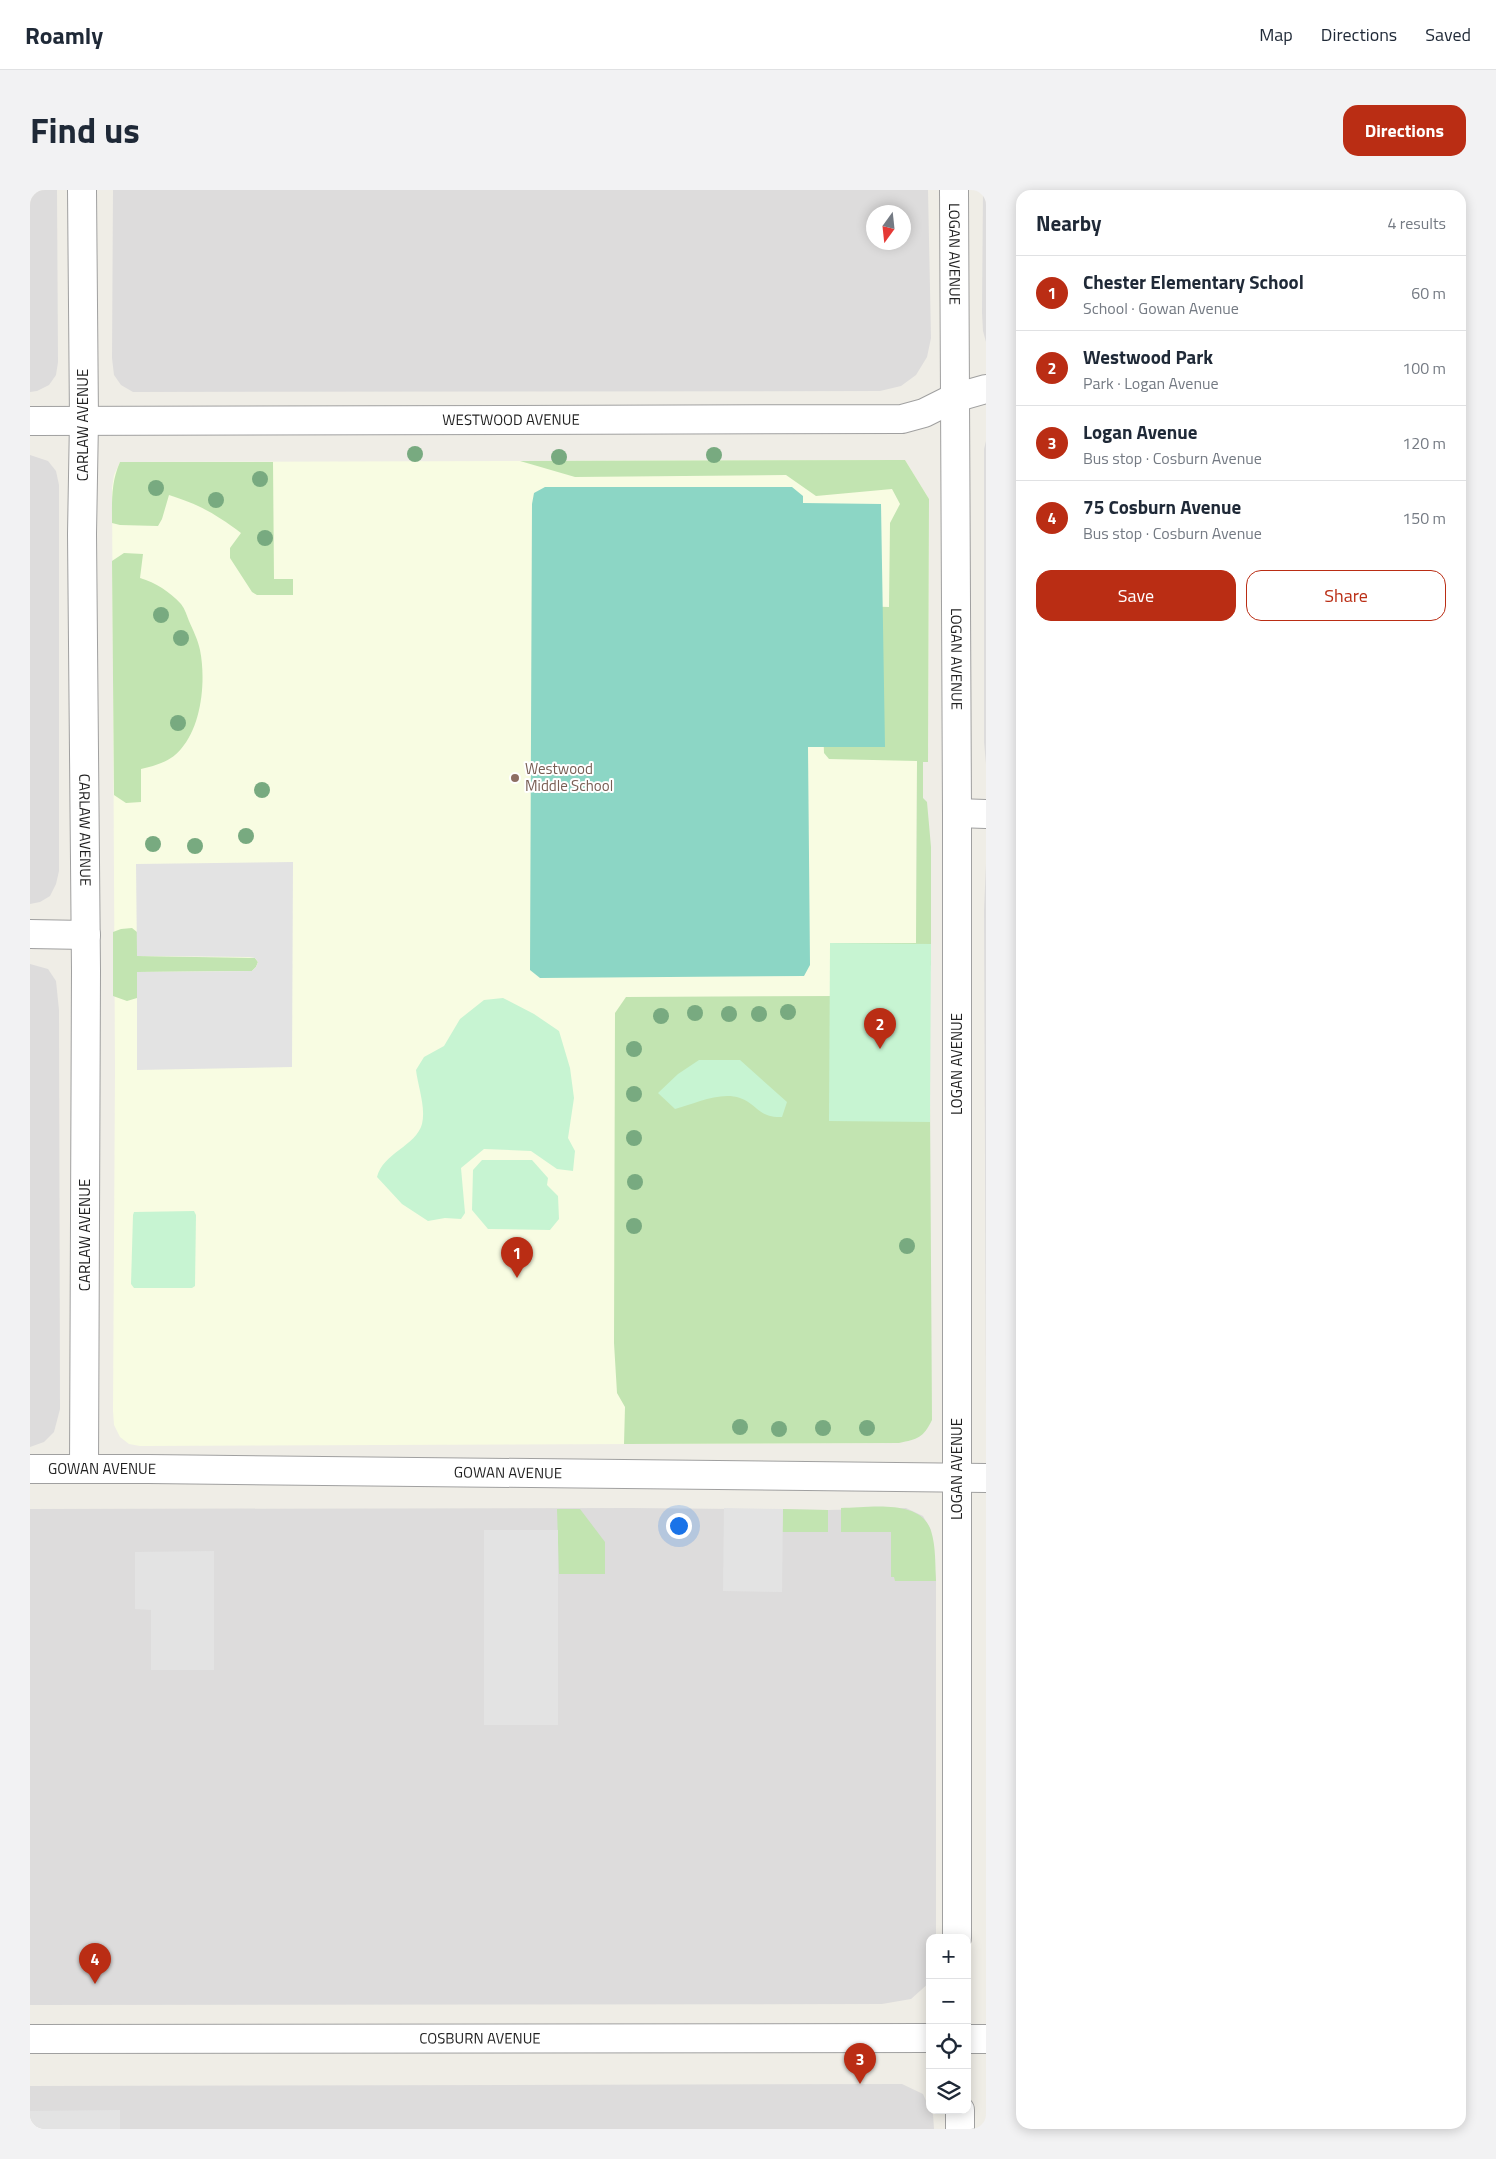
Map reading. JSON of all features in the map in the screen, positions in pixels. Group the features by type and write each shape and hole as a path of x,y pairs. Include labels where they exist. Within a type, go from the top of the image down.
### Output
{"street":[{"name":"CARLAW AVENUE","path":"82,190 84,420 82,534 86,935 86,1441 84,1469"},
{"name":"LOGAN AVENUE","path":"954,190 957,813 957,1934"},
{"name":"WESTWOOD AVENUE","path":"30,421 902,419 924,412 954,398 986,389"},
{"path":"957,813 986,814"},
{"path":"30,934 86,935"},
{"name":"GOWAN AVENUE","path":"30,1469 986,1478"},
{"name":"COSBURN AVENUE","path":"30,2040 926,2038"},
{"path":"971,2039 986,2039"},
{"path":"960,2114 960,2129"}],"shaded area":[{"path":"30,190 57,190 58,362 56,375 49,385 30,392"},
{"path":"113,190 928,190 931,338 927,357 916,375 901,386 880,391 133,392 121,385 114,375 112,358"},
{"path":"983,190 986,190 986,342 982,313"},
{"path":"986,441 986,764 984,742 984,449"},
{"path":"30,455 48,461 56,471 59,485 59,871 56,884 50,896 40,902 30,904"},
{"path":"905,460 929,499 928,762 917,762 916,944 899,1443 140,1446 129,1444 120,1437 114,1425 113,1411 115,1070 112,488 114,475 120,462"},
{"path":"545,487 792,487 803,496 803,503 881,504 885,747 808,747 810,965 804,976 540,978 530,970 532,504 534,493"},
{"path":"293,862 292,1067 137,1070 137,972 252,971 258,962 255,958 249,957 137,956 136,864"},
{"path":"986,864 986,1410 984,910"},
{"path":"30,964 48,969 56,981 59,1010 60,1409 54,1432 44,1442 30,1447"},
{"path":"631,1508 828,1510 906,1508 923,1516 931,1530 936,1581 936,1934 926,1934 926,1986 911,1999 882,2004 30,2005 30,1509"},
{"path":"724,1508 783,1509 782,1592 723,1591"},
{"path":"484,1530 558,1530 558,1725 484,1725"},
{"path":"214,1551 214,1670 151,1670 151,1610 135,1609 135,1552"},
{"path":"902,2084 923,2094 926,2101 926,2114 933,2114 934,2129 30,2129 30,2086"},
{"path":"120,2110 120,2129 30,2129 30,2111"}],"green space":[{"path":"905,460 929,499 928,762 923,762 923,798 927,802 931,847 931,965 922,975 830,943 916,943 917,761 829,759 824,753 819,610 822,605 889,607 890,523 900,504 892,489 816,496 786,475 575,477 520,461"},
{"path":"120,462 273,462 274,579 293,579 293,595 257,595 252,592 230,558 230,548 241,533 215,515 189,502 169,495 158,526 112,523 112,499"},
{"path":"124,553 143,554 140,578 151,582 172,595 186,612 199,646 203,675 198,715 188,739 181,749 168,760 141,769 141,802 126,803 114,795 112,561"},
{"path":"132,928 137,932 137,956 255,958 258,962 252,971 137,972 137,998 127,1001 113,996 113,932"},
{"path":"830,943 931,944 930,1122 829,1121"},
{"path":"840,996 930,1103 932,1420 926,1431 919,1437 899,1443 624,1444 625,1407 617,1393 614,1343 615,1013 626,997"},
{"path":"503,998 534,1014 559,1031 570,1068 574,1098 568,1138 575,1151 573,1171 557,1169 531,1151 484,1149 461,1168 465,1213 461,1219 445,1218 428,1221 402,1204 377,1177 380,1169 392,1155 419,1132 423,1117 416,1070 424,1057 444,1046 460,1019 484,1000"},
{"path":"699,1060 740,1060 787,1102 782,1117 774,1117 763,1113 746,1101 732,1096 716,1097 675,1109 658,1093 678,1074"},
{"path":"482,1160 532,1160 548,1178 547,1185 558,1196 559,1219 550,1230 488,1229 472,1210 473,1170"},
{"path":"194,1211 196,1215 195,1286 192,1288 134,1288 131,1284 134,1212"},
{"path":"892,1507 917,1513 925,1521 933,1537 936,1581 895,1581 894,1577 891,1577 891,1532 841,1532 841,1508"},
{"path":"557,1509 580,1509 605,1542 605,1574 559,1574"},
{"path":"783,1509 828,1510 828,1532 782,1532"}],"place":[{"name":"Westwood Middle School","path":"515,778"},
{"name":"Westwood Park","path":"880,1049"},
{"name":"Chester Elementary School","path":"517,1278"},
{"name":"75 Cosburn Avenue","path":"95,1984"},
{"name":"Logan Avenue","path":"860,2084"}]}
